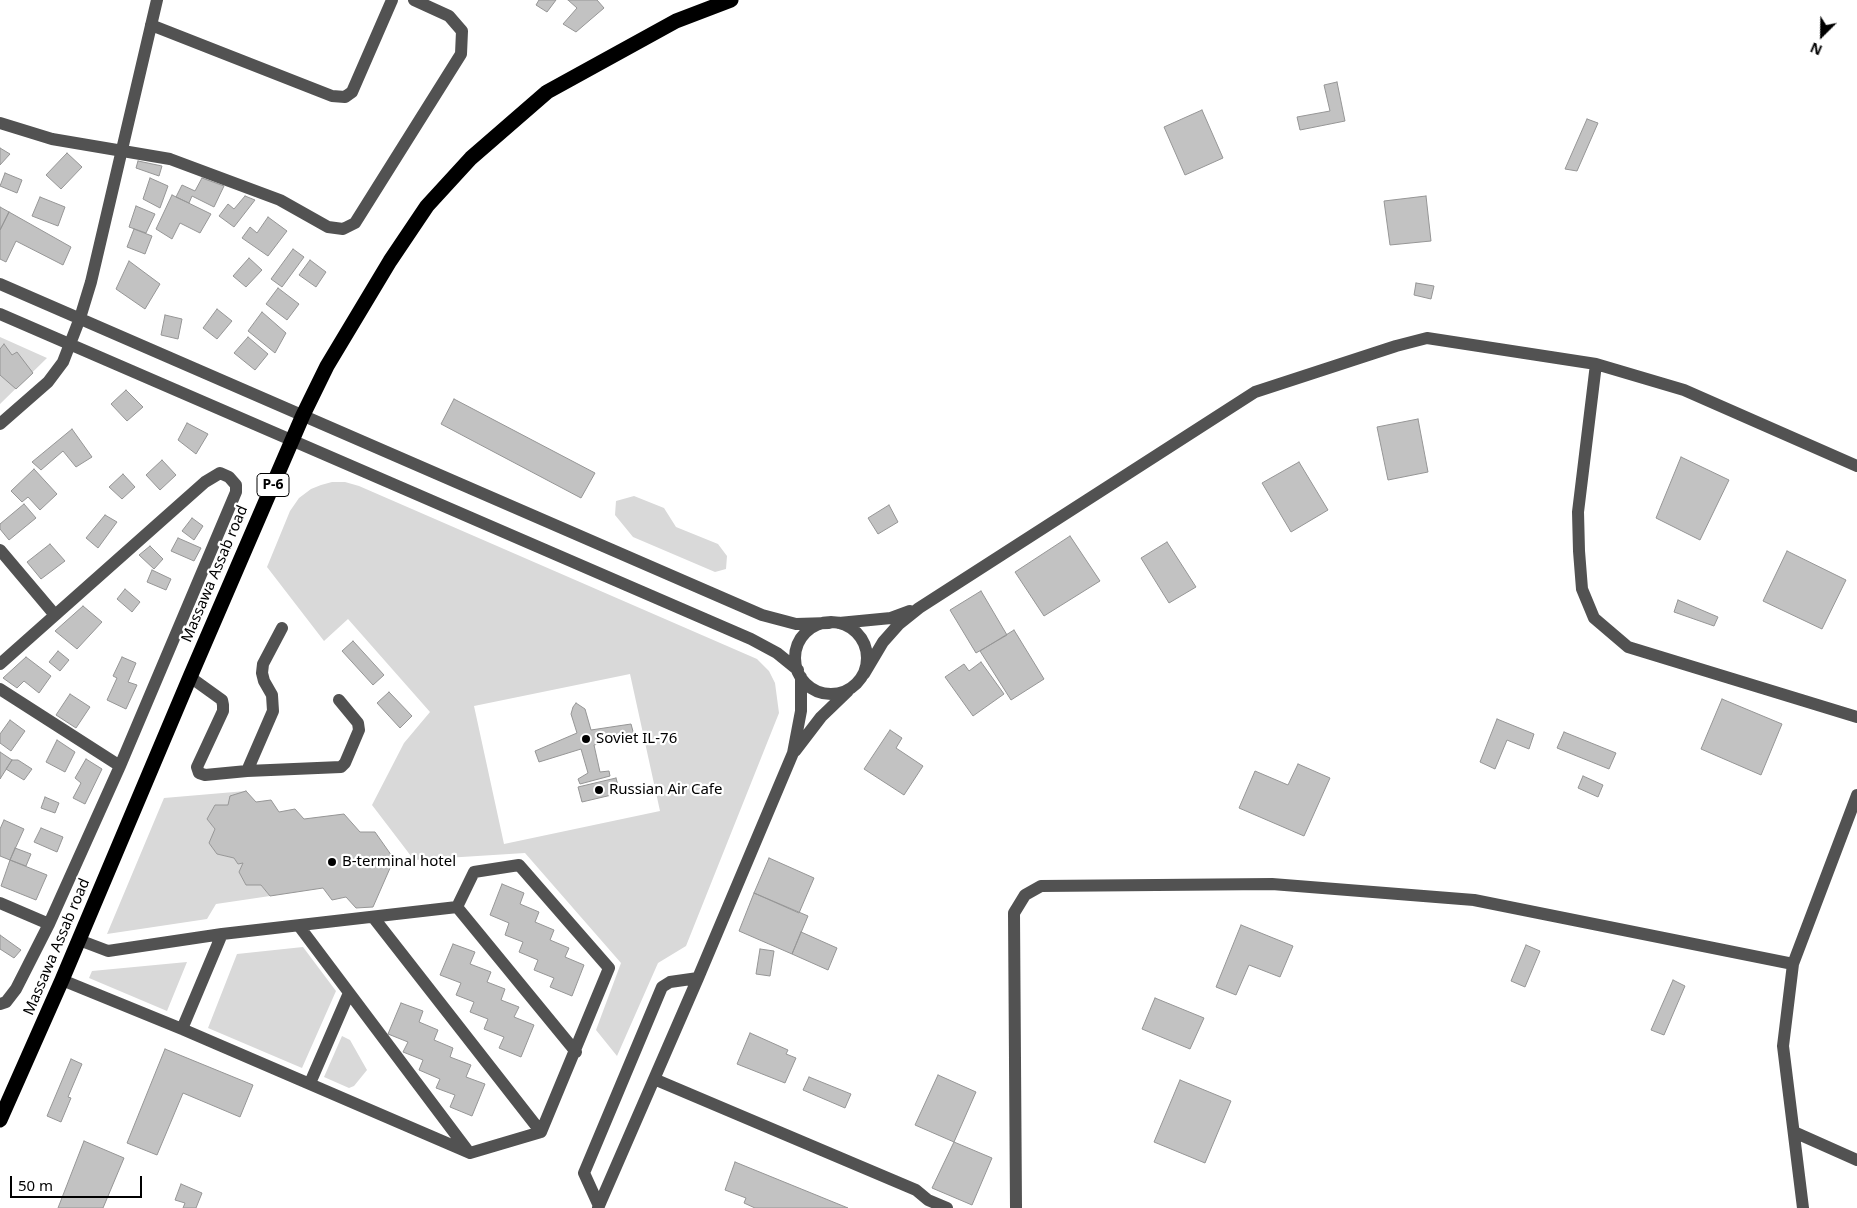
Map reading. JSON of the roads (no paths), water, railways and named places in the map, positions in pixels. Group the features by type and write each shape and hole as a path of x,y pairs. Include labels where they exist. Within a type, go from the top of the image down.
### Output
{"highway":[{"name":"Massawa Assab road","path":"0,1120 62,980 303,415 327,366 390,261 427,206 471,158 547,92 676,21 731,0"}],"street":[{"path":"0,424 48,382 63,362 80,318 91,282 157,0"},
{"path":"151,25 332,96 345,97 352,92 392,0"},
{"path":"0,123 52,139 170,158 280,200 328,226 343,229 355,223 461,54 462,31 449,16 414,0"},
{"path":"0,284 762,615 796,624 832,623 891,618 919,608"},
{"path":"0,314 751,638 777,653 812,688 826,694 841,693 855,685"},
{"path":"793,753 821,717 855,685 884,642 899,624 919,608 1255,392 1396,346 1427,338 1596,364 1684,390 1857,466"},
{"path":"1596,364 1578,512 1578,551 1582,589 1594,618 1628,647 1857,717"},
{"path":"0,664 204,482 220,473 229,477 236,485 236,492 120,766 49,924 16,989 6,1002 0,1004"},
{"path":"0,550 55,615"},
{"path":"598,1207 698,978 793,753 801,711 796,654 802,639 813,628 832,623 843,625 856,633 864,645 867,659 864,674"},
{"path":"247,771 273,711 272,695 262,673 263,664 282,628"},
{"path":"190,677 222,700 224,705 197,767 199,773 205,775 247,771 341,767 345,763 359,730 358,723 339,700"},
{"path":"0,689 120,766"},
{"path":"1803,1208 1783,1046 1793,964 1857,795"},
{"path":"457,907 474,872 519,865 608,968 576,1052 542,1132"},
{"path":"1016,1208 1014,913 1025,895 1041,886 1272,884 1474,900 1793,964"},
{"path":"0,903 49,924"},
{"path":"79,940 108,951 222,934 457,907"},
{"path":"457,907 576,1052"},
{"path":"373,917 542,1132"},
{"path":"299,926 470,1153"},
{"path":"182,1029 222,934"},
{"path":"598,1207 584,1173 662,987 670,982 698,978"},
{"path":"62,980 310,1083 470,1153 542,1132"},
{"path":"310,1083 349,993"},
{"path":"654,1079 916,1190 928,1200 948,1208"},
{"path":"1794,1132 1857,1160"}],"place":[{"name":"Soviet IL-76","path":"586,739"},
{"name":"Russian Air Cafe","path":"599,790"},
{"name":"B-terminal hotel","path":"332,862"}]}
